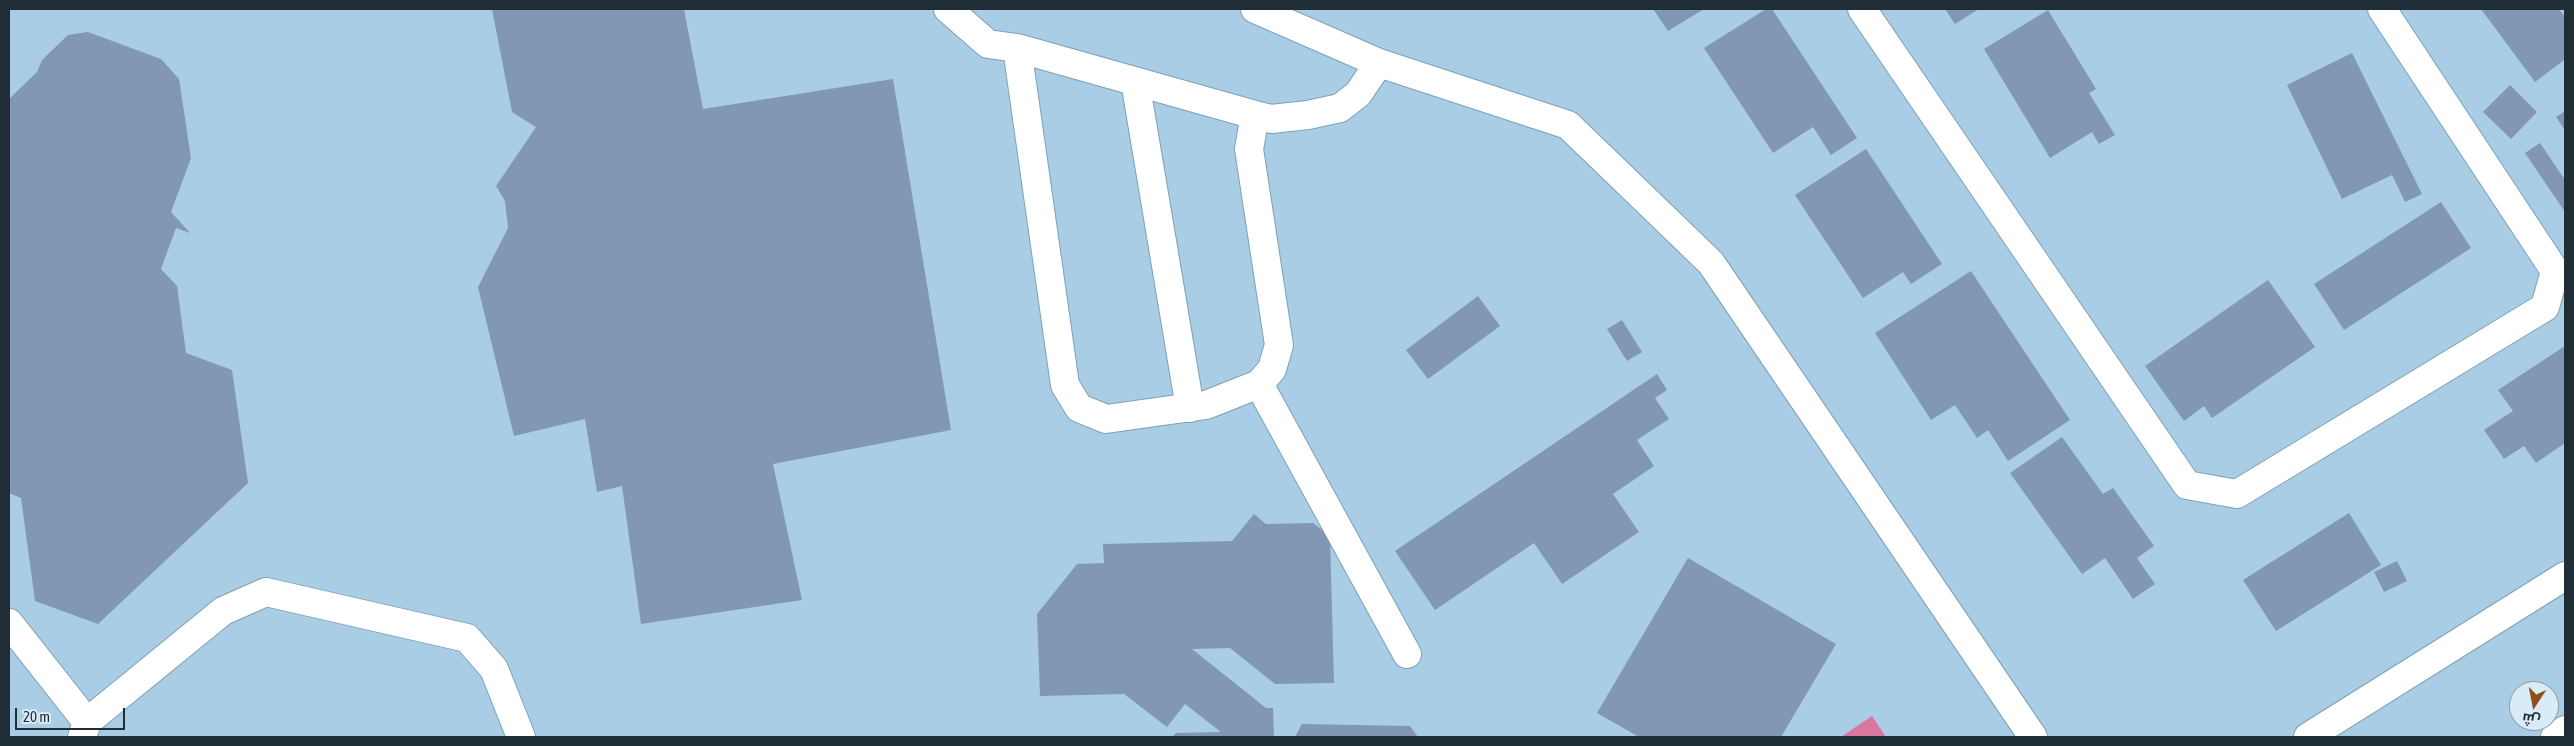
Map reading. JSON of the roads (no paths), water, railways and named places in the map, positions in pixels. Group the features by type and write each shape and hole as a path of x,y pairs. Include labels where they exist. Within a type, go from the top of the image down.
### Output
{"street":[{"path":"948,9 988,44 1016,48 1271,119 1308,115 1340,108 1358,94 1379,63"},
{"path":"1255,9 1379,63 1568,125 1712,263 2033,737"},
{"path":"1862,9 2187,485 2237,494 2546,307 2555,271 2382,9"},
{"path":"1016,48 1064,385 1079,408 1106,419 1206,405 1259,384 1272,369 1278,345 1249,149 1256,115"},
{"path":"1135,81 1190,408"},
{"path":"1259,384 1407,654"},
{"path":"2308,737 2565,576"},
{"path":"9,623 85,729 223,611 266,592 467,638 494,669 521,737"},
{"path":"2555,737 2565,730"}]}
